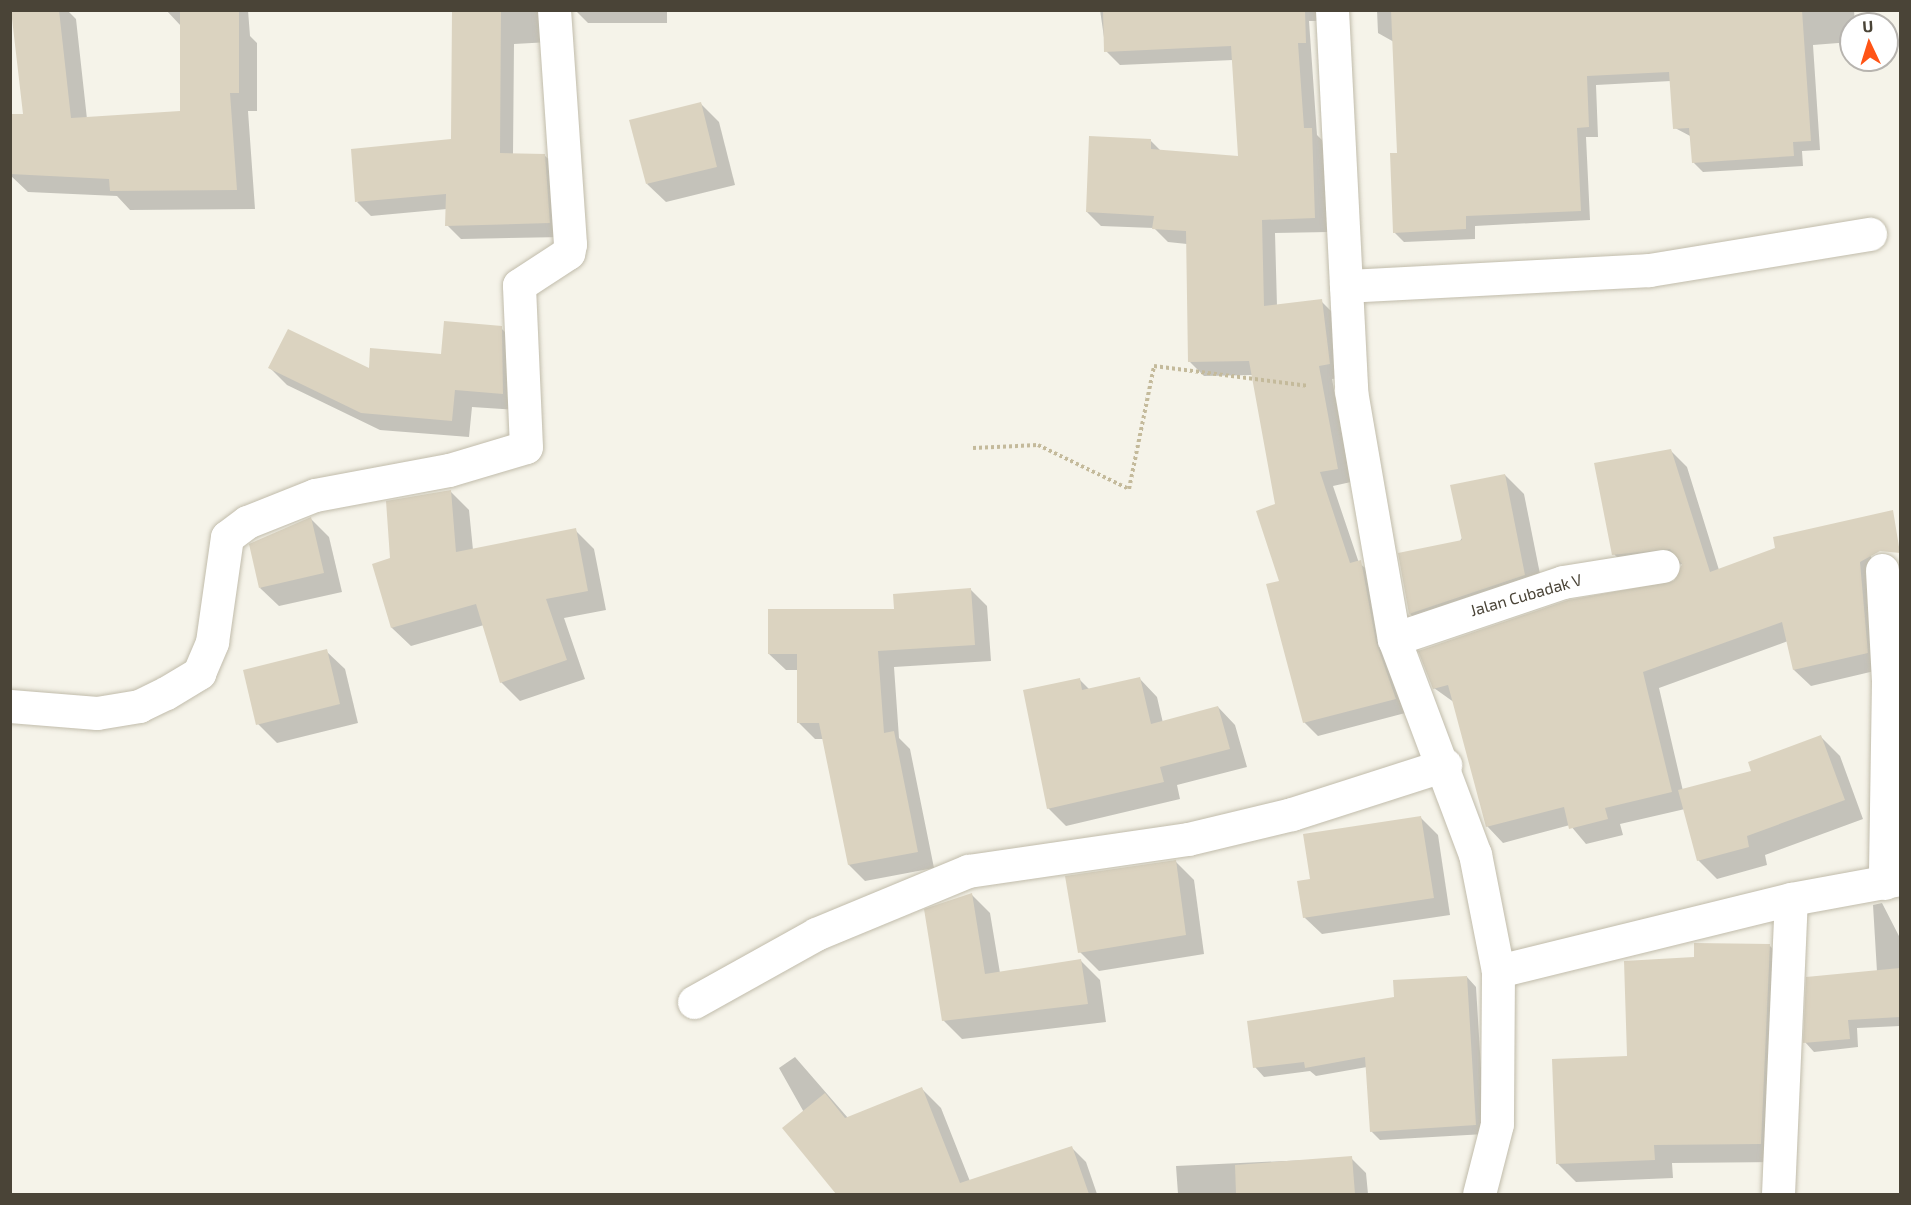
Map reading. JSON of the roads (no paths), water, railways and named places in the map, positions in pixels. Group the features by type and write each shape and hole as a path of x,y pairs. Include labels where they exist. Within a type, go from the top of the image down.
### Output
{"street":[{"path":"10,706 97,713 139,706 166,693 199,673 212,642 227,537 247,522 315,495 449,470 526,447 519,285 568,253 570,244 554,10"},
{"path":"1332,10 1351,391 1394,639 1445,765 1475,854 1498,970 1497,1124 1479,1194"},
{"path":"1346,286 1649,270 1870,234"},
{"name":"Jalan Cubadak V","path":"1394,639 1563,582 1662,566"},
{"path":"1498,970 1791,899 1893,881 1888,681 1882,570"},
{"path":"694,1002 816,934 968,871 1188,839 1292,814 1445,765"},
{"path":"1778,1194 1791,899"}]}
